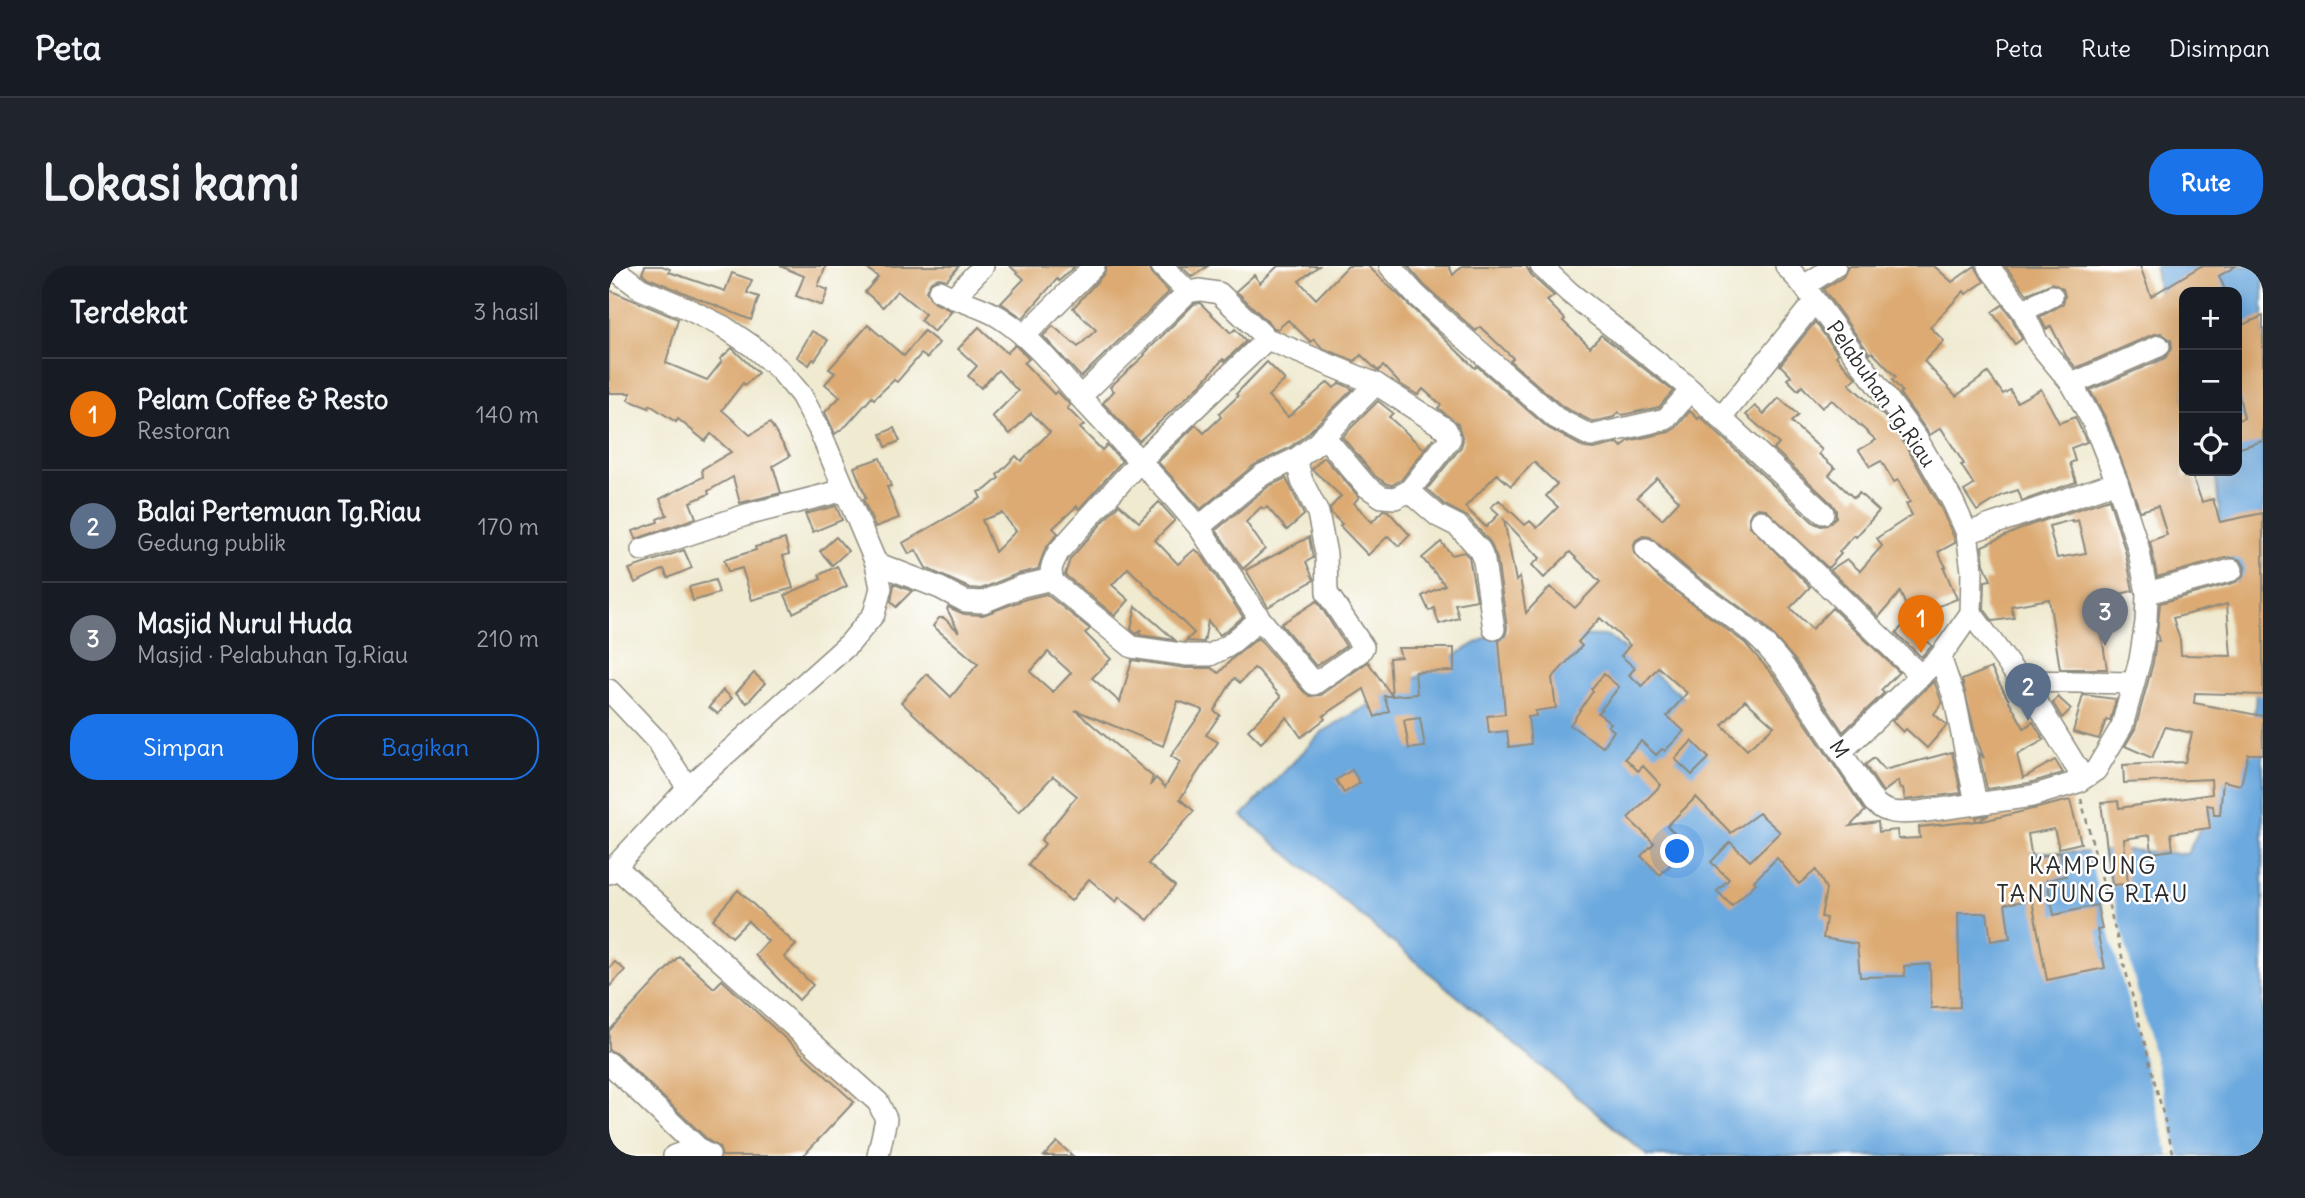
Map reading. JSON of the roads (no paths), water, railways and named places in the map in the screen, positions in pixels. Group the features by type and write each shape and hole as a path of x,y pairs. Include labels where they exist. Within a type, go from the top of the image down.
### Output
{"street":[{"path":"610,266 641,289 724,327 780,370 801,395 819,429 876,563 881,588 874,614 850,643 688,788 612,870 878,1102 886,1119 878,1156"},
{"path":"983,266 946,294 996,316 1024,336 1199,527 1260,619 1314,684 1363,649 1327,593 1326,554 1318,513 1302,481 1296,459"},
{"path":"1024,336 1094,266"},
{"path":"1162,266 1188,292"},
{"path":"1390,266 1440,317 1556,418 1591,436 1666,419 1691,390"},
{"path":"1541,266 1570,293 1691,390 1823,513"},
{"name":"Pelabuhan Tg.Riau","path":"1786,266 1810,294 1917,439 1954,502 1967,533 1972,570 1971,613"},
{"path":"1721,418 1810,294 1835,266"},
{"path":"1841,752 1940,657 1971,613 2022,681 2080,780 2097,770 2122,726 2147,622 2147,593 2138,547 2117,482 2094,424 2072,384 2038,343 2023,311 1988,266"},
{"path":"1080,397 1188,292 1200,290 1219,293 1267,339 1375,384 1449,432 1448,443 1409,491 1395,498 1375,494 1323,435"},
{"path":"2023,311 2052,296"},
{"path":"1260,619 1228,646 1210,655 1188,655 1132,647 1079,605 1052,579 1050,569 1059,551 1139,461 1267,339"},
{"path":"2072,384 2159,346"},
{"path":"1199,527 1262,475 1296,459 1375,384"},
{"path":"1967,533 2117,482"},
{"path":"642,550 746,515 845,490"},
{"path":"1409,491 1438,516 1458,526 1479,550 1484,561 1494,629"},
{"path":"1762,521 1921,676"},
{"name":"M","path":"1646,550 1662,567 1751,631 1773,653 1874,802 1887,811 1919,812 2032,796 2080,780"},
{"path":"876,563 940,588 965,601 983,602 1022,586 1052,579"},
{"path":"2147,593 2232,570"},
{"path":"1940,657 1955,700 1976,803"},
{"path":"2022,681 2133,683"},
{"path":"609,690 657,741 688,788"},
{"path":"609,1063 705,1153"},
{"path":"674,1156 684,1152 705,1153"}],"water":[{"path":"2155,266 2263,266 2263,1156 1648,1156 1242,816 1322,732 1492,634 1608,636 1674,689 1820,823 1921,852 2127,850 2187,854 2254,721 2257,673 2239,611 2234,566 2216,524 2220,518 2216,476 2242,476 2242,287 2179,287 2179,405 2171,407 2167,379 2159,356 2173,337 2160,304"}],"place":[{"name":"Masjid Nurul Huda","path":"2105,646"},
{"name":"Pelam Coffee & Resto","path":"1921,653"},
{"name":"Balai Pertemuan Tg.Riau","path":"2028,721"}],"district":[{"name":"KAMPUNG TANJUNG RIAU","path":"2093,880"}]}
